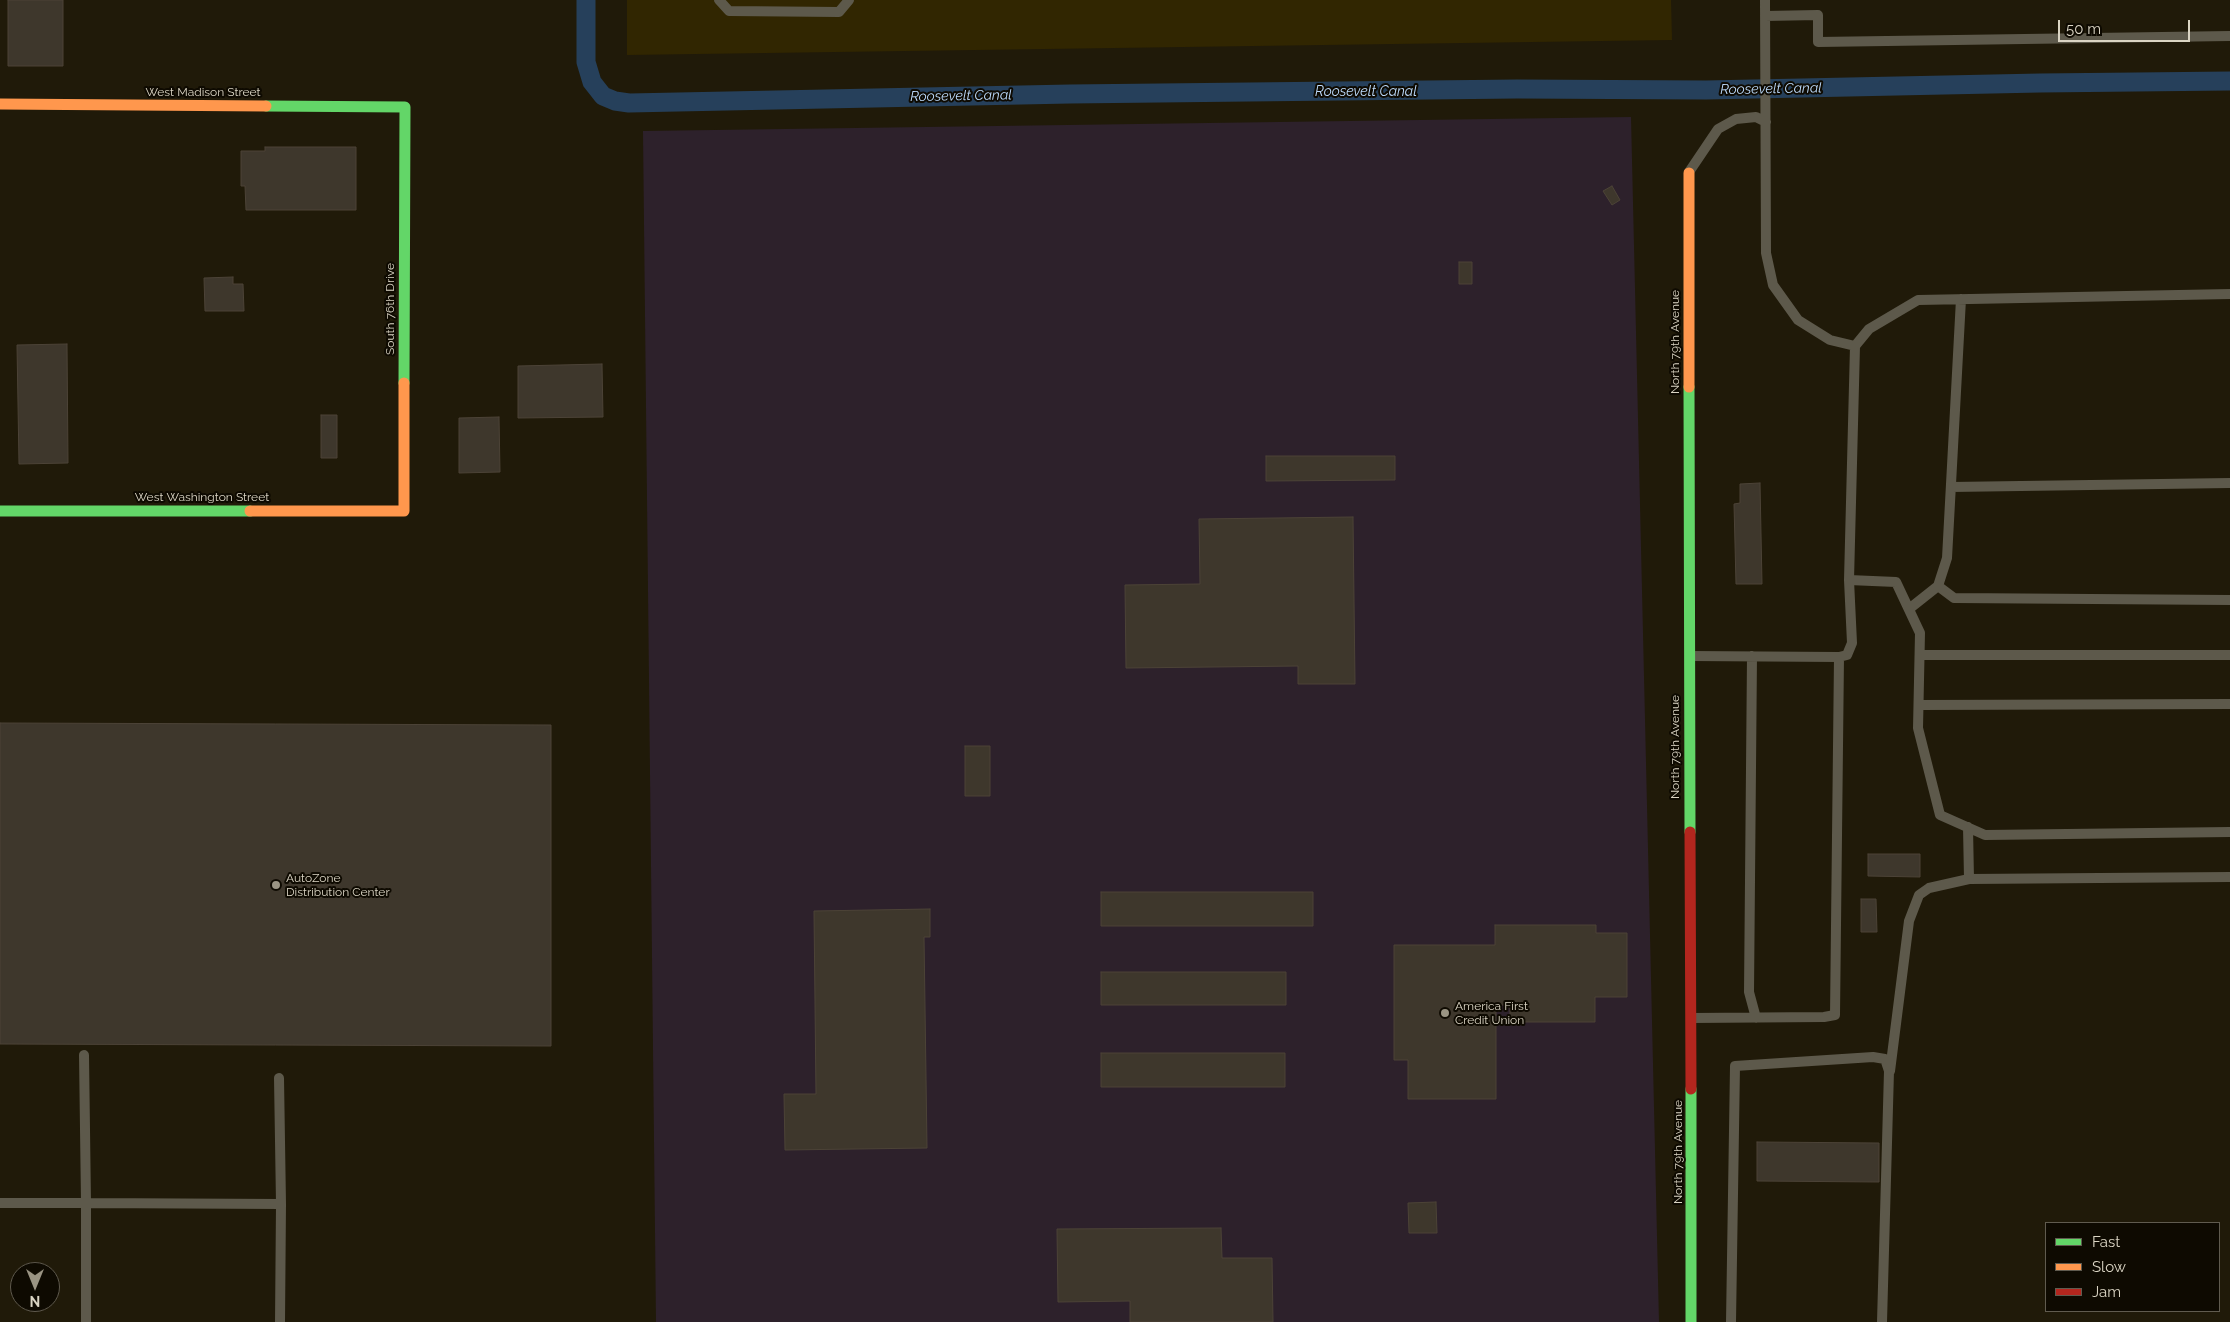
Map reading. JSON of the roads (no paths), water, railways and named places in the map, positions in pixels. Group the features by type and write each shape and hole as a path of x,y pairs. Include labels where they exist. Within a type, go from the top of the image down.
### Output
{"street":[{"name":"West Madison Street","path":"0,104 405,107"},
{"name":"South 76th Drive","path":"404,511 405,107"},
{"name":"North 79th Avenue","path":"1689,173 1691,1322"},
{"name":"West Washington Street","path":"0,511 404,511"}],"lane":[{"path":"719,0 729,11 838,12 849,0"},
{"path":"1765,0 1766,253 1773,285 1798,320 1830,340 1855,346"},
{"path":"1765,16 1818,15 1818,42 2230,36"},
{"path":"1689,173 1718,130 1736,119 1756,117 1766,122"},
{"path":"1689,656 1839,657 1847,655 1852,643 1849,580 1855,346 1869,329 1918,300 2230,294"},
{"path":"1909,609 1938,586 1947,558 1961,299"},
{"path":"1951,487 2230,483"},
{"path":"1849,580 1896,582 1920,633 1918,728 1940,815 1985,835 2230,832"},
{"path":"1938,586 1954,598 2230,600"},
{"path":"1920,655 2230,655"},
{"path":"1752,656 1749,992 1756,1018"},
{"path":"1691,1018 1824,1017 1835,1015 1839,657"},
{"path":"1919,705 2230,704"},
{"path":"1968,828 1969,878"},
{"path":"1882,1322 1890,1071 1909,921 1918,895 1929,888 1969,878 2230,877"},
{"path":"84,1056 86,1322"},
{"path":"1731,1322 1734,1066 1873,1057 1885,1059 1890,1071"},
{"path":"279,1078 280,1322"},
{"path":"0,1203 281,1204"}],"waterway":[{"name":"Roosevelt Canal","path":"586,0 586,62 592,82 603,96 615,101 629,103 1070,94 1517,89 1706,90 2230,81"}],"place":[{"name":"AutoZone Distribution Center","path":"276,885"},
{"name":"America First Credit Union","path":"1445,1013"}]}
